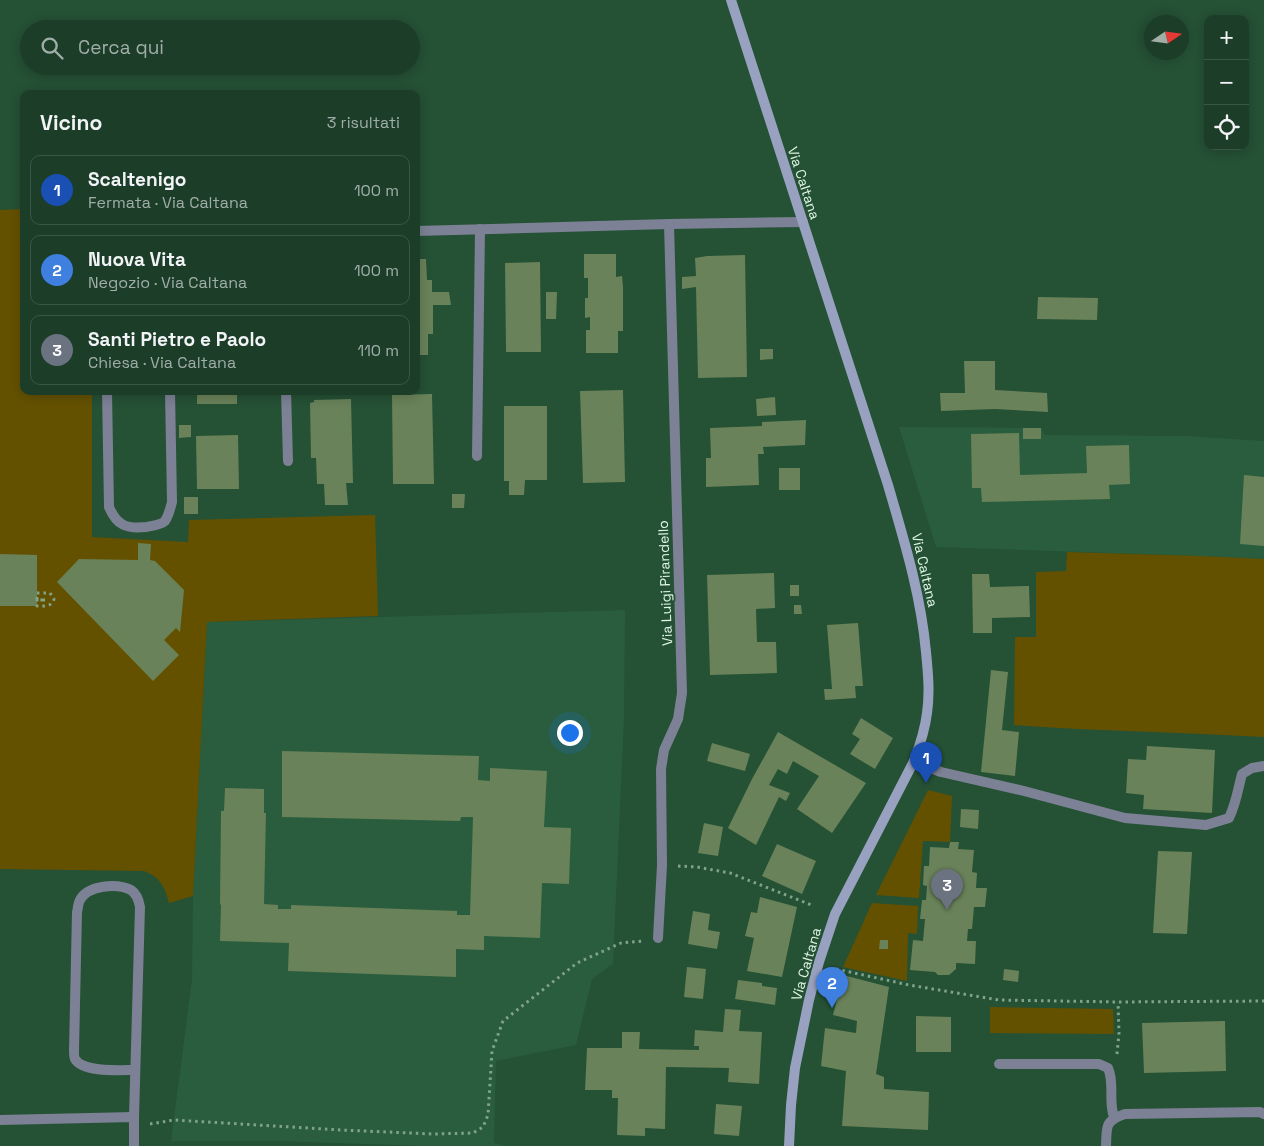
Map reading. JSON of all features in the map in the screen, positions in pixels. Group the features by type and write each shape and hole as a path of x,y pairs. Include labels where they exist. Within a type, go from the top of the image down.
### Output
{"main road":[{"name":"Via Caltana","path":"731,0 908,552 924,630 929,675 928,712 923,736 914,761 835,914 818,962 795,1068 789,1146"}],"street":[{"path":"420,231 802,222"},
{"name":"Via Luigi Pirandello","path":"658,938 662,865 661,769 664,750 678,719 682,693 669,224"},
{"path":"477,456 480,229"},
{"path":"107,395 108,507 118,522 128,528 152,526 164,522 169,514 172,502 170,395"},
{"path":"286,395 288,461"},
{"path":"914,761 941,772 1024,791 1125,818 1206,824 1229,818 1234,807 1242,774 1252,768 1264,766"},
{"path":"134,1146 140,907 138,898 132,891 121,887 98,887 87,892 79,901 74,1059 79,1064 94,1069 113,1071 135,1070"},
{"path":"999,1064 1098,1064 1108,1068 1112,1076 1112,1110 1114,1117"},
{"path":"1106,1146 1109,1122 1114,1117 1124,1114 1260,1112 1264,1114"},
{"path":"0,1120 134,1122"}],"path":[{"path":"37,593 37,600 46,600 37,600 37,606 48,606 53,602 54,599 50,593 37,593"},
{"path":"662,865 698,867 730,873 814,906"},
{"path":"134,1122 174,1120 341,1130 433,1134 473,1133 482,1127 488,1115 492,1051 503,1021 577,963 621,943 658,938"},
{"path":"836,969 909,986 999,1000 1118,1002 1264,1001"},
{"path":"1118,1002 1118,1033"}],"shaded area":[{"path":"20,209 20,395 92,395 92,537 188,542 189,520 375,515 378,616 207,622 193,896 169,903 161,883 150,873 144,871 0,869 0,210"},
{"path":"899,427 1041,428 1045,435 1186,436 1264,441 1264,559 936,547"},
{"path":"1067,552 1264,559 1264,737 1014,725 1015,637 1036,637 1036,572 1066,571"},
{"path":"625,610 624,719 613,964 592,979 576,1045 496,1061 494,1143 507,1146 426,1146 278,1141 171,1141 192,979 193,896 207,622"},
{"path":"928,790 952,796 950,842 923,841 919,898 876,895"},
{"path":"872,903 918,906 917,934 908,933 907,981 843,967"},
{"path":"990,1007 1113,1009 1114,1034 990,1033"}],"building":[{"path":"584,254 616,254 616,277 622,276 623,287 623,331 618,331 618,353 586,353 586,330 590,330 590,317 585,318 588,278 584,278"},
{"path":"745,255 747,377 698,378 696,287 682,289 682,277 696,276 695,258"},
{"path":"420,259 426,259 427,280 432,280 432,292 449,292 451,305 433,305 433,334 428,334 428,355 420,355"},
{"path":"540,262 541,352 506,352 505,263"},
{"path":"546,292 557,292 556,319 546,319"},
{"path":"1038,297 1098,298 1097,320 1037,319"},
{"path":"760,349 773,349 773,359 760,360"},
{"path":"964,361 995,361 995,390 1047,393 1048,412 995,409 941,411 940,393 965,393"},
{"path":"623,390 625,482 583,483 580,391"},
{"path":"432,394 434,484 393,484 392,395"},
{"path":"197,395 237,395 237,404 197,404"},
{"path":"775,397 776,415 757,416 756,399"},
{"path":"351,399 353,483 346,483 348,505 325,505 324,484 317,484 316,458 311,458 310,403 314,402 314,400"},
{"path":"504,406 547,406 547,480 525,480 524,495 509,495 509,481 504,481"},
{"path":"806,420 805,445 763,447 764,454 758,454 759,485 706,487 706,458 711,458 710,428 762,426 762,422"},
{"path":"179,425 191,425 191,437 179,438"},
{"path":"1023,428 1041,428 1041,439 1023,439"},
{"path":"1019,433 1020,475 1087,473 1086,446 1129,445 1130,484 1109,485 1110,499 982,502 981,488 972,488 971,434"},
{"path":"238,435 239,489 197,489 196,436"},
{"path":"779,468 800,468 800,490 779,490"},
{"path":"1244,475 1264,477 1264,546 1240,544"},
{"path":"452,494 465,494 464,508 452,508"},
{"path":"184,497 198,497 198,514 184,514"},
{"path":"138,543 151,544 150,560 155,561 184,590 180,632 176,628 164,640 179,655 153,681 57,582 79,559 138,560"},
{"path":"0,554 37,555 37,606 0,606"},
{"path":"774,573 775,608 756,609 757,642 776,642 777,673 710,675 707,575"},
{"path":"972,574 989,574 990,587 1029,586 1030,617 992,618 992,633 973,633"},
{"path":"790,585 799,585 799,596 790,596"},
{"path":"794,605 801,605 802,614 794,614"},
{"path":"858,623 863,686 855,686 856,698 825,700 824,689 832,689 827,625"},
{"path":"991,670 1008,672 1002,730 1019,732 1015,776 981,772"},
{"path":"861,718 893,738 875,769 850,754 860,739 852,734"},
{"path":"778,732 866,783 832,833 797,809 819,776 793,761 787,774 778,769 769,785 790,793 786,801 779,797 756,845 728,828"},
{"path":"712,743 750,754 745,771 707,761"},
{"path":"1147,746 1215,750 1212,813 1143,809 1144,795 1126,793 1128,759 1146,760"},
{"path":"282,751 479,756 478,780 490,781 490,768 547,771 544,827 571,828 569,884 542,883 540,938 484,936 484,950 456,949 456,977 288,971 289,943 220,941 221,811 224,811 225,788 264,789 264,813 266,813 264,904 278,905 278,909 291,909 291,905 457,911 457,915 470,915 473,817 461,817 460,821 282,817"},
{"path":"961,809 979,810 978,829 960,827"},
{"path":"704,823 723,827 718,856 698,853"},
{"path":"950,842 959,842 958,849 974,850 972,872 977,873 976,888 987,888 985,907 974,907 972,929 968,929 967,941 976,941 975,964 956,963 956,969 949,975 910,970 913,940 923,941 925,919 920,919 922,900 926,900 927,886 923,885 924,866 929,866 930,847 949,848"},
{"path":"777,844 816,861 802,894 762,876"},
{"path":"1158,851 1192,852 1187,934 1153,933"},
{"path":"760,897 797,907 782,977 747,971 754,938 745,936 751,912 757,913"},
{"path":"693,911 710,914 708,930 720,932 717,949 688,944"},
{"path":"880,940 888,940 888,949 879,949"},
{"path":"687,967 706,969 703,999 684,997"},
{"path":"1004,969 1019,971 1018,982 1003,980"},
{"path":"843,975 889,987 876,1074 884,1077 884,1089 929,1092 928,1130 842,1126 846,1071 821,1066 825,1028 856,1033 857,1021 833,1015"},
{"path":"738,980 762,983 762,986 777,988 775,1005 735,999"},
{"path":"725,1009 741,1010 739,1031 762,1032 759,1084 728,1082 729,1068 666,1067 665,1129 645,1128 645,1136 617,1135 618,1098 612,1098 612,1090 585,1090 587,1048 622,1048 622,1032 640,1032 639,1049 699,1050 699,1046 694,1046 695,1030 723,1032"},
{"path":"916,1016 951,1017 951,1052 916,1052"},
{"path":"1225,1021 1226,1071 1144,1073 1142,1023"},
{"path":"716,1104 742,1106 739,1136 714,1134"}],"place":[{"name":"Scaltenigo","path":"926,783"},
{"name":"Santi Pietro e Paolo","path":"947,910"},
{"name":"Nuova Vita","path":"832,1008"}]}
